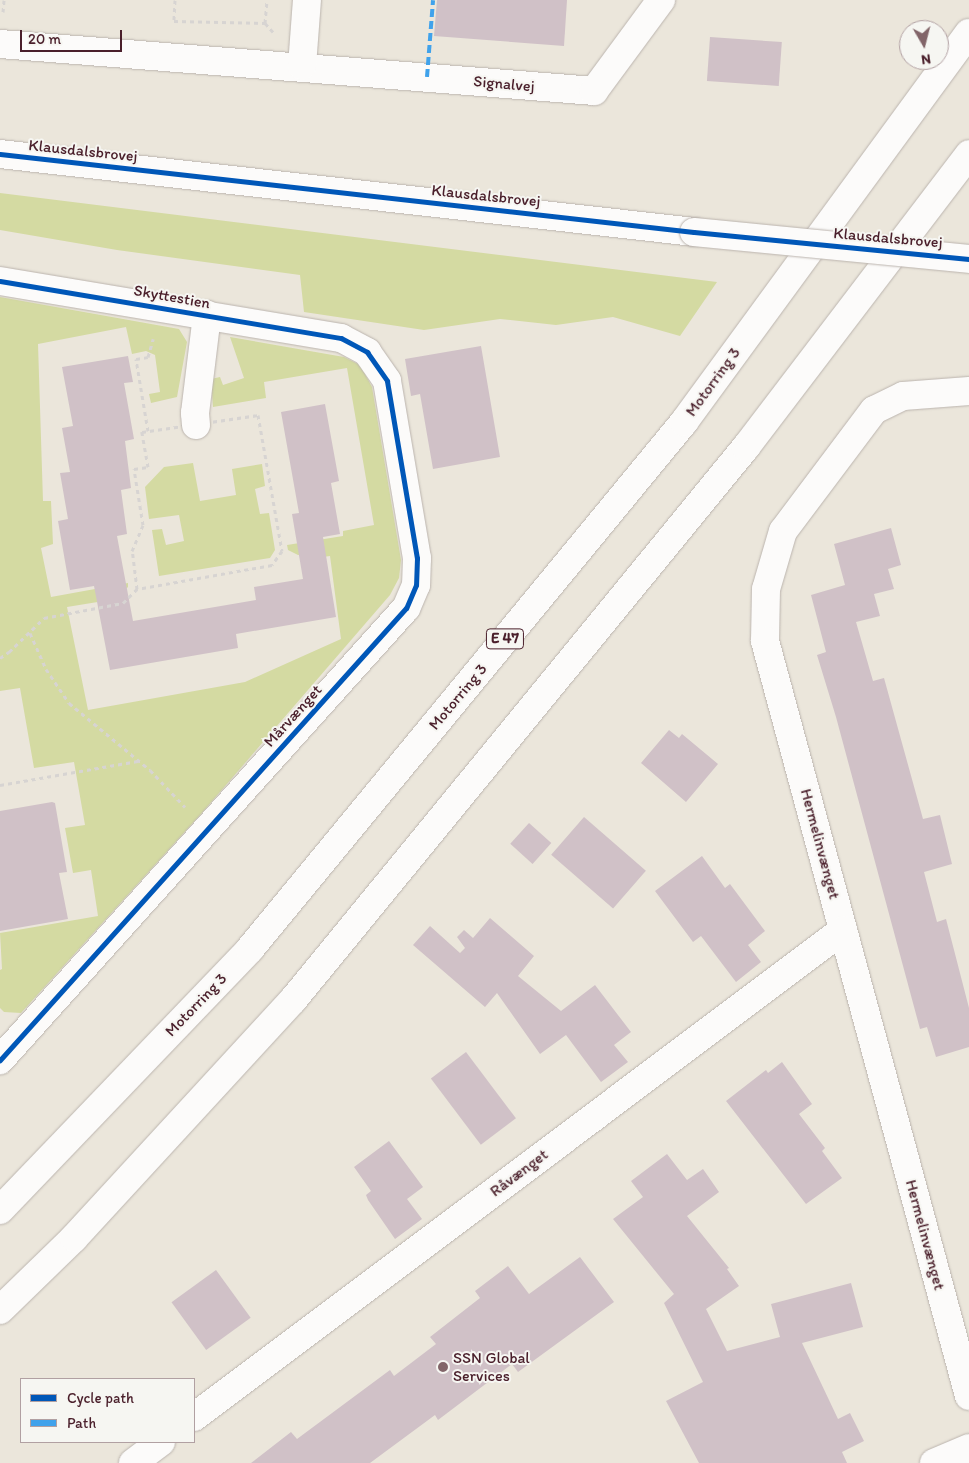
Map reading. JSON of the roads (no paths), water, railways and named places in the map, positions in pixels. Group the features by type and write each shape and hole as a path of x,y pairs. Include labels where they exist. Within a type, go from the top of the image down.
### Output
{"main road":[{"path":"302,66 307,0"},
{"name":"Signalvej","path":"0,44 302,66 594,91 661,0"},
{"name":"Motorring 3","path":"0,1210 250,949 678,430 969,33"},
{"name":"Klausdalsbrovej","path":"0,154 694,232 969,259"},
{"path":"0,1310 74,1238 293,1000 746,448 969,154"},
{"name":"Skyttestien","path":"0,281 341,338"},
{"name":"Skyttestien","path":"196,426 207,315"},
{"name":"Mårvænget","path":"4,1046 208,831 406,608 416,585 417,558 387,381 367,352 341,338"},
{"name":"Hermelinvænget","path":"969,392 902,396 874,410 782,532 766,589 765,641 969,1396"},
{"name":"Råvænget","path":"195,1416 843,930"},
{"path":"133,1463 160,1443"},
{"path":"934,1463 969,1448"}],"place":[{"name":"SSN Global Services","path":"443,1367"}]}
